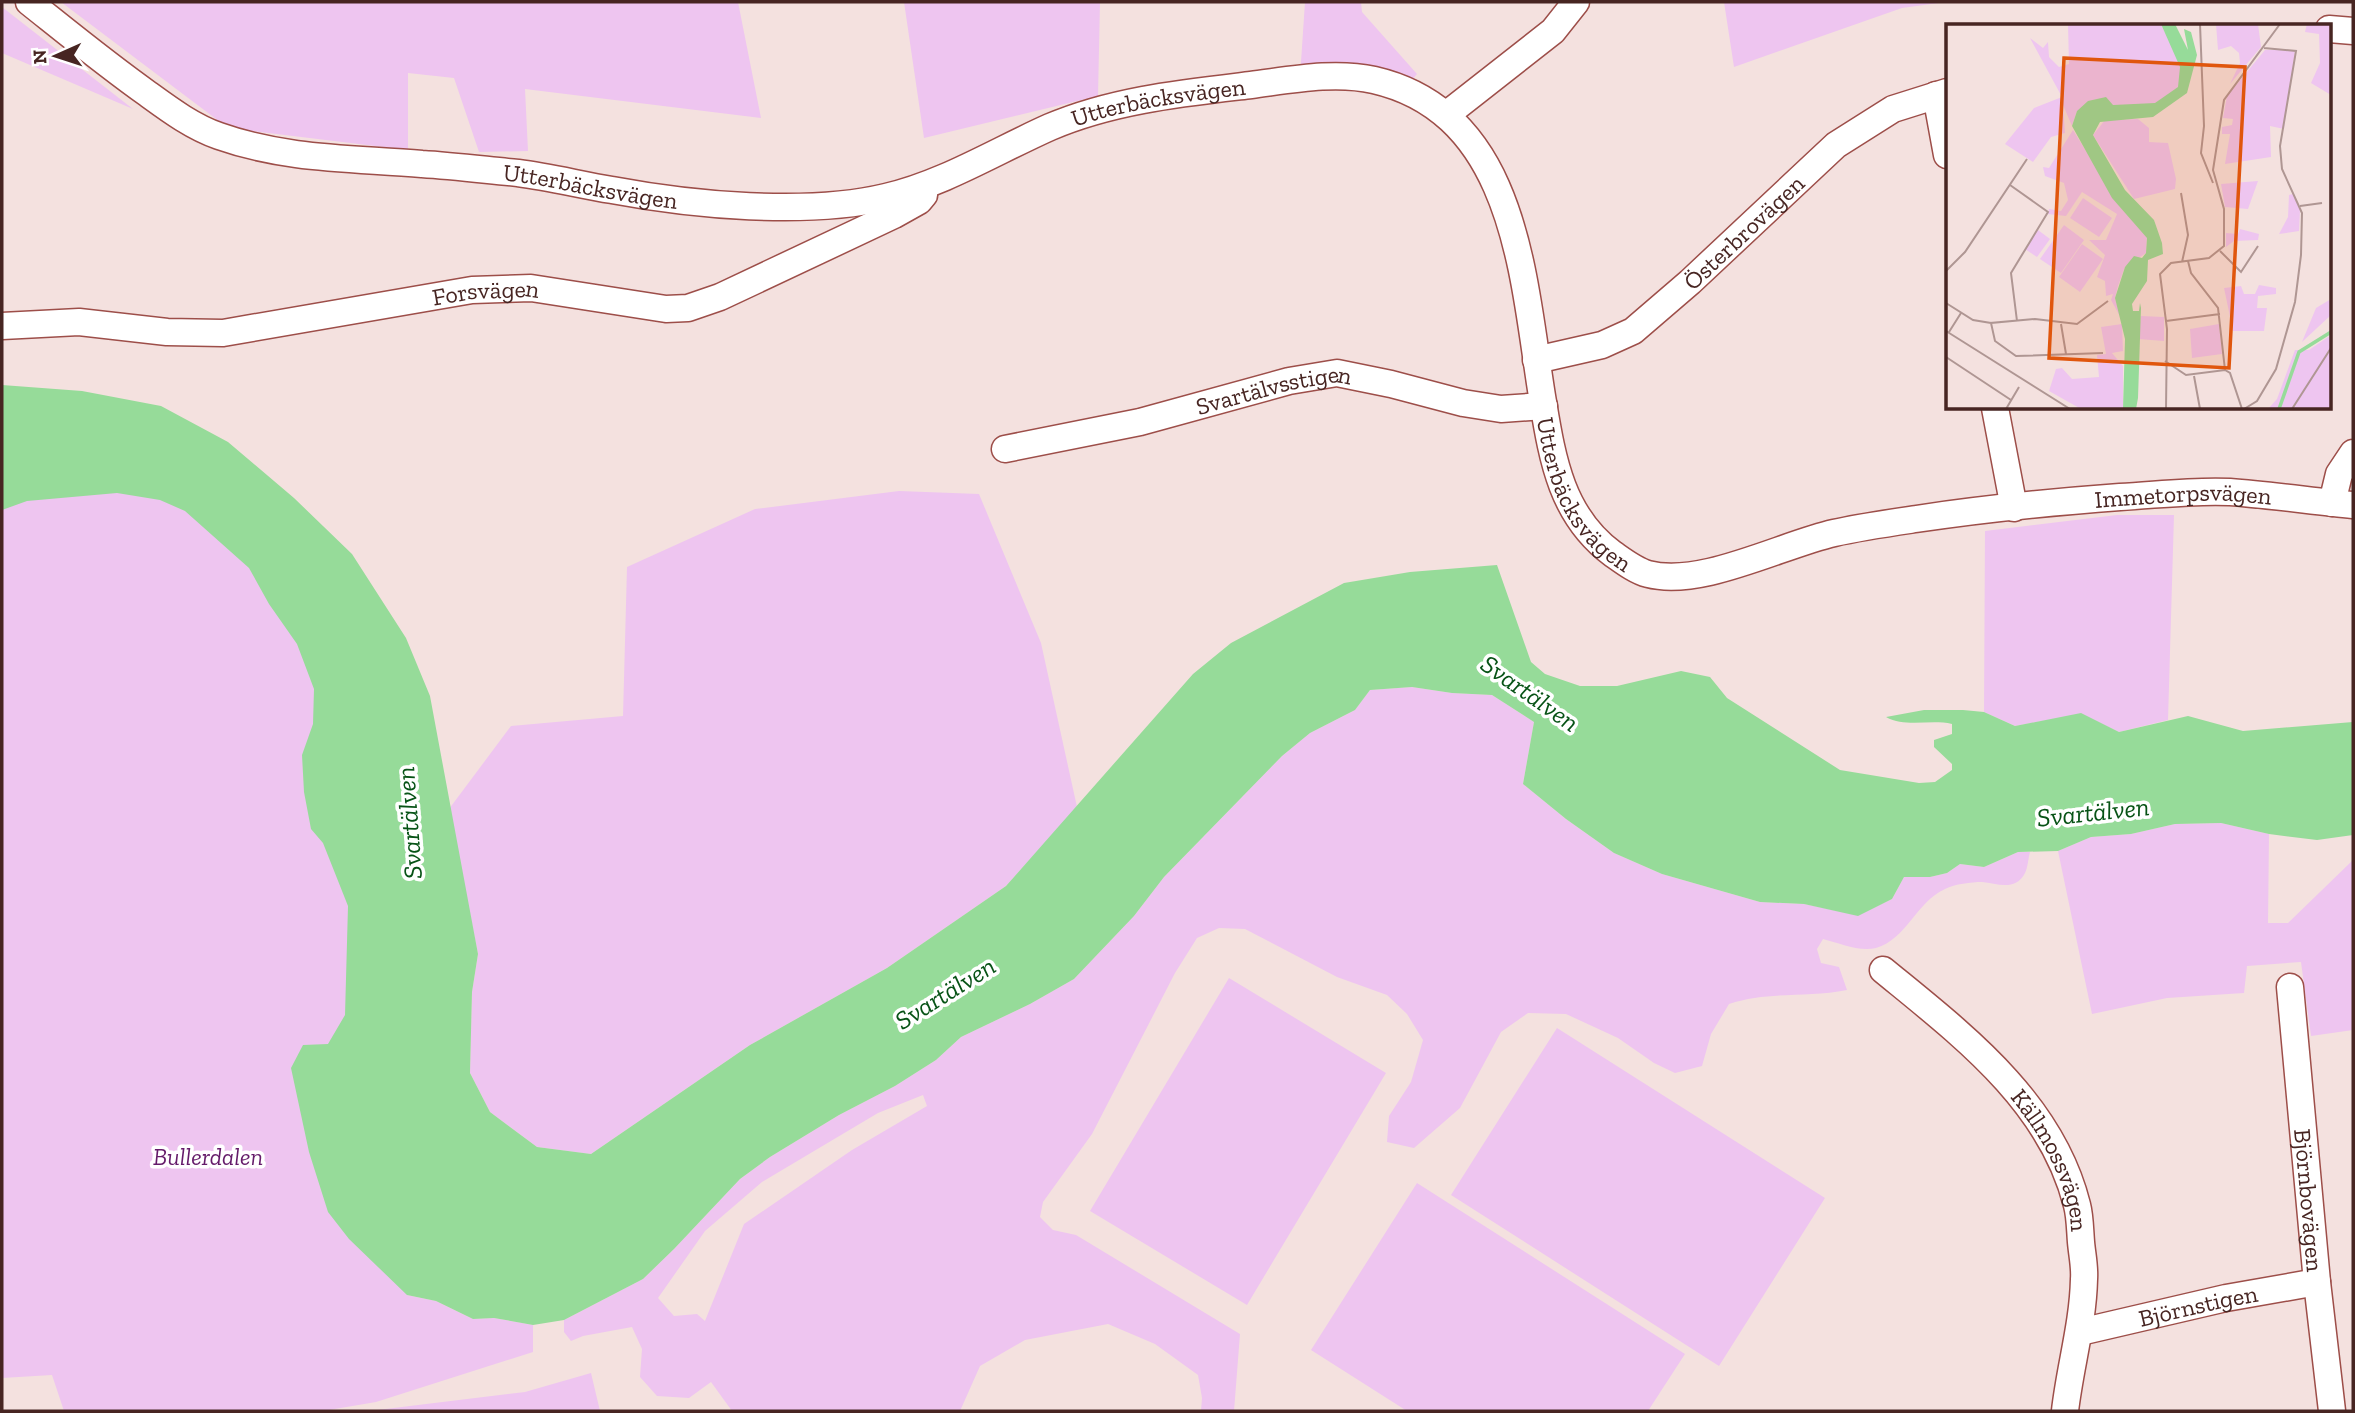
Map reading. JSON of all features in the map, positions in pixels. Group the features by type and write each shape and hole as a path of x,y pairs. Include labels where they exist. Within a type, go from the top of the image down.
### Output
{"street":[{"name":"Utterbäcksvägen","path":"29,2 124,77 177,114 212,134 265,150 318,159 420,163 544,176 615,191 689,201 751,205 814,206 880,199 921,187 1057,124 1119,105 1196,91 1314,77 1370,79 1408,92 1446,115 1462,130 1490,169 1515,236 1550,442 1564,497 1599,544 1627,564 1649,575 1691,576 1728,567 1833,533 1920,518 2014,508"},
{"path":"1446,115 1553,31 1576,2"},
{"path":"2330,29 2353,31"},
{"path":"1942,94 1946,143"},
{"name":"Österbrovägen","path":"1536,360 1602,345 1633,331 1690,282 1836,145 1893,109 1942,94"},
{"name":"Forsvägen","path":"2,326 79,322 167,332 223,333 472,290 531,288 666,309 688,308 720,297 894,215 919,201 939,179"},
{"name":"Svartälvsstigen","path":"1005,449 1140,422 1289,381 1336,373 1463,403 1502,409 1544,406"},
{"path":"1995,410 2014,508"},
{"path":"2343,504 2339,474 2353,453"},
{"name":"Immetorpsvägen","path":"2014,508 2079,500 2225,492 2343,504"},
{"name":"Källmossvägen","path":"1883,970 1977,1048 2028,1105 2061,1157 2077,1206 2085,1277 2080,1332 2064,1411"},
{"name":"Björnbovägen","path":"2290,987 2317,1282 2332,1411"},
{"name":"Björnstigen","path":"2080,1332 2226,1298 2317,1282"}],"green space":[{"path":"61,2 738,2 761,118 525,89 528,151 479,152 454,78 408,73 408,150 228,128"},
{"path":"904,2 1100,2 1098,96 924,138"},
{"path":"1305,2 1361,2 1362,12 1417,74 1405,88 1300,77"},
{"path":"1724,2 1946,2 1902,8 1734,67"},
{"path":"2,7 133,109 2,53"},
{"name":"Bullerdalen","path":"105,446 301,544 407,1295 436,1301 473,1319 494,1318 533,1325 533,1352 376,1402 323,1411 64,1411 52,1375 2,1378 2,510"},
{"path":"899,491 979,494 1041,643 1077,807 1006,886 887,968 750,1045 591,1154 537,1147 490,1112 470,1073 472,992 478,954 449,809 511,726 623,716 627,567 755,509"},
{"path":"2117,515 2174,515 2168,720 2119,732 2081,714 2015,726 1984,712 1985,531"},
{"path":"1412,687 1492,695 1534,722 1523,784 1566,819 1614,853 1662,874 1760,902 1804,904 1858,915 1892,899 1904,877 1930,877 1947,873 1960,864 1984,867 2018,852 2030,852 2027,868 2021,879 2012,884 1973,882 1945,889 1926,902 1896,937 1876,948 1856,948 1823,939 1817,949 1821,963 1839,967 1847,990 1758,997 1729,1004 1711,1034 1702,1066 1675,1073 1654,1063 1618,1038 1566,1014 1528,1013 1501,1032 1460,1108 1414,1148 1387,1142 1389,1116 1411,1082 1423,1040 1407,1014 1387,995 1337,977 1245,929 1219,928 1197,938 1175,973 1092,1134 1043,1202 1040,1217 1053,1230 1076,1235 1240,1334 1234,1411 1201,1411 1198,1375 1155,1344 1108,1324 1025,1340 980,1366 960,1411 732,1411 711,1382 689,1398 657,1396 640,1377 642,1349 632,1327 583,1336 571,1341 564,1332 564,1320 643,1279 740,1179 770,1157 839,1115 895,1086 936,1060 961,1037 1030,1004 1074,979 1134,916 1164,877 1282,756 1310,733 1355,710 1370,690","holes":["923,1095 927,1106 852,1150 744,1224 705,1321 697,1314 674,1316 658,1298 705,1231 762,1182 878,1113"]},
{"path":"2221,823 2269,834 2268,923 2288,923 2353,860 2353,1030 2311,1036 2301,962 2247,966 2244,993 2167,998 2092,1014 2058,851 2091,837 2131,834 2175,824"},
{"path":"1229,978 1386,1073 1247,1305 1090,1211"},
{"path":"1557,1028 1825,1198 1719,1366 1451,1195"},
{"path":"1417,1183 1685,1354 1648,1411 1407,1411 1311,1350"},
{"path":"591,1373 600,1411 369,1411 525,1392"}],"water":[{"name":"Svartälven","path":"2,385 82,391 161,406 228,442 294,498 352,554 406,638 430,696 478,954 472,992 470,1073 490,1112 537,1147 591,1154 750,1045 887,968 1006,886 1193,674 1231,643 1344,583 1410,572 1497,565 1531,662 1545,674 1580,686 1617,686 1681,671 1710,677 1727,698 1840,770 1919,783 1935,782 1952,770 1952,764 1934,747 1934,740 1952,734 1952,724 1910,723 1886,717 1924,710 1963,710 1984,712 2015,726 2081,713 2119,732 2188,716 2243,731 2353,722 2353,835 2317,840 2269,834 2221,823 2175,824 2131,834 2091,837 2058,851 2018,852 1984,867 1960,864 1947,873 1930,877 1904,877 1892,899 1858,916 1804,904 1760,902 1662,874 1614,853 1566,819 1523,784 1534,722 1492,695 1412,687 1370,690 1355,710 1310,733 1282,756 1164,877 1134,916 1074,979 1030,1004 961,1037 936,1060 895,1086 839,1115 770,1157 740,1179 643,1279 564,1320 533,1325 494,1318 473,1319 436,1301 407,1295 349,1239 328,1212 309,1152 291,1068 303,1045 328,1044 345,1015 348,906 323,843 311,829 304,792 302,755 313,724 314,689 297,644 269,604 249,568 185,511 160,500 117,493 27,501 2,510"}]}
